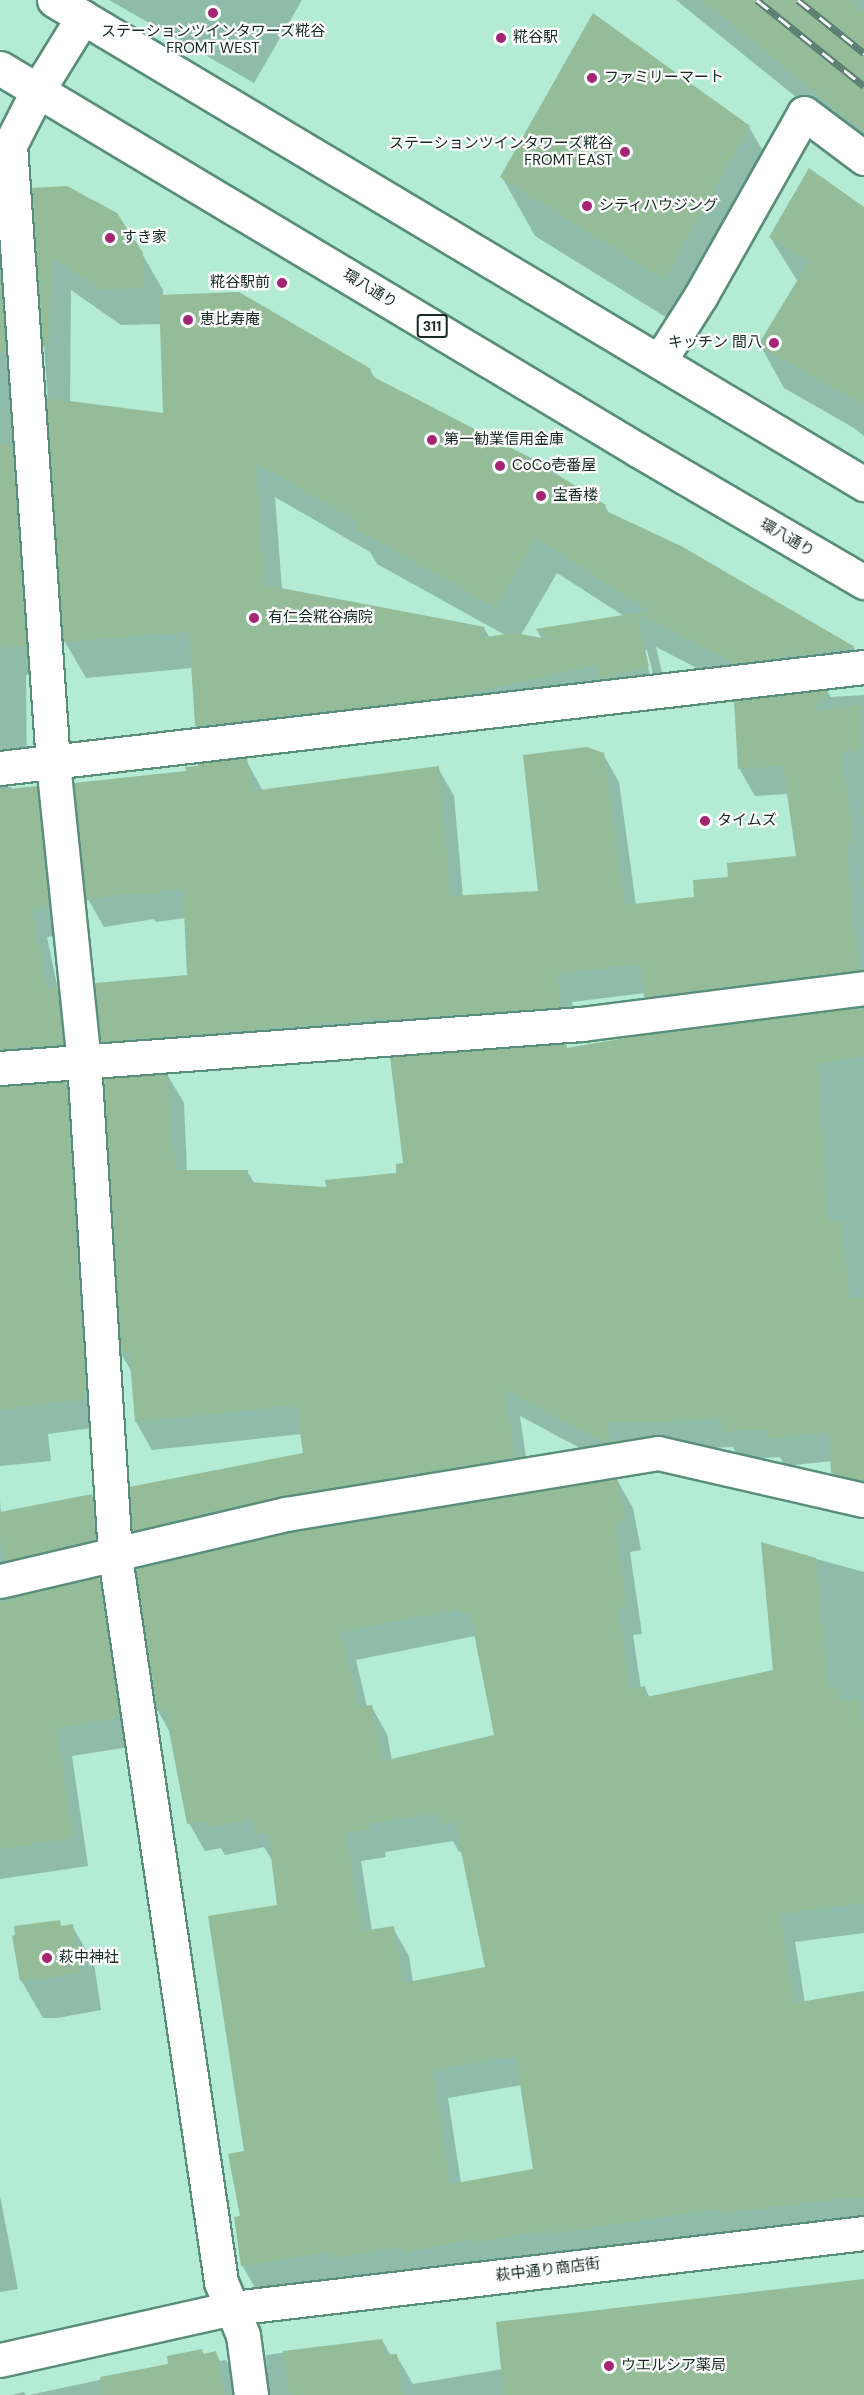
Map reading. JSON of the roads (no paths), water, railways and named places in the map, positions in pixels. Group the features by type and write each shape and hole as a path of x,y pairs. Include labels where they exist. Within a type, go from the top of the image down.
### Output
{"street":[{"path":"54,0 660,360 864,484"},
{"path":"83,17 5,144 53,763 84,1062 115,1556 221,2282 243,2335 251,2395"},
{"name":"環八通り","path":"0,68 638,450 864,582"},
{"path":"660,360 700,297 804,113 864,159"},
{"path":"0,768 864,667"},
{"path":"0,1068 581,1024 864,988"},
{"path":"0,1581 115,1556 286,1514 658,1453 864,1500"},
{"name":"萩中通り商店街","path":"0,2360 233,2308 864,2233"}],"railway":[{"path":"757,0 864,86"},
{"path":"798,0 864,53"}],"place":[{"name":"ステーションツインタワーズ糀谷 FROMT WEST","path":"213,13"},
{"name":"糀谷駅","path":"501,38"},
{"name":"ファミリーマート","path":"592,78"},
{"name":"ステーションツインタワーズ糀谷 FROMT EAST","path":"625,152"},
{"name":"シティハウジング","path":"587,206"},
{"name":"すき家","path":"110,238"},
{"name":"糀谷駅前","path":"282,283"},
{"name":"恵比寿庵","path":"188,320"},
{"name":"キッチン 間八","path":"774,343"},
{"name":"第一勧業信用金庫","path":"432,440"},
{"name":"CoCo壱番屋","path":"500,466"},
{"name":"宝香楼","path":"541,496"},
{"name":"有仁会糀谷病院","path":"254,618"},
{"name":"タイムズ","path":"705,821"},
{"name":"萩中神社","path":"47,1958"},
{"name":"ウエルシア薬局","path":"609,2366"}]}
